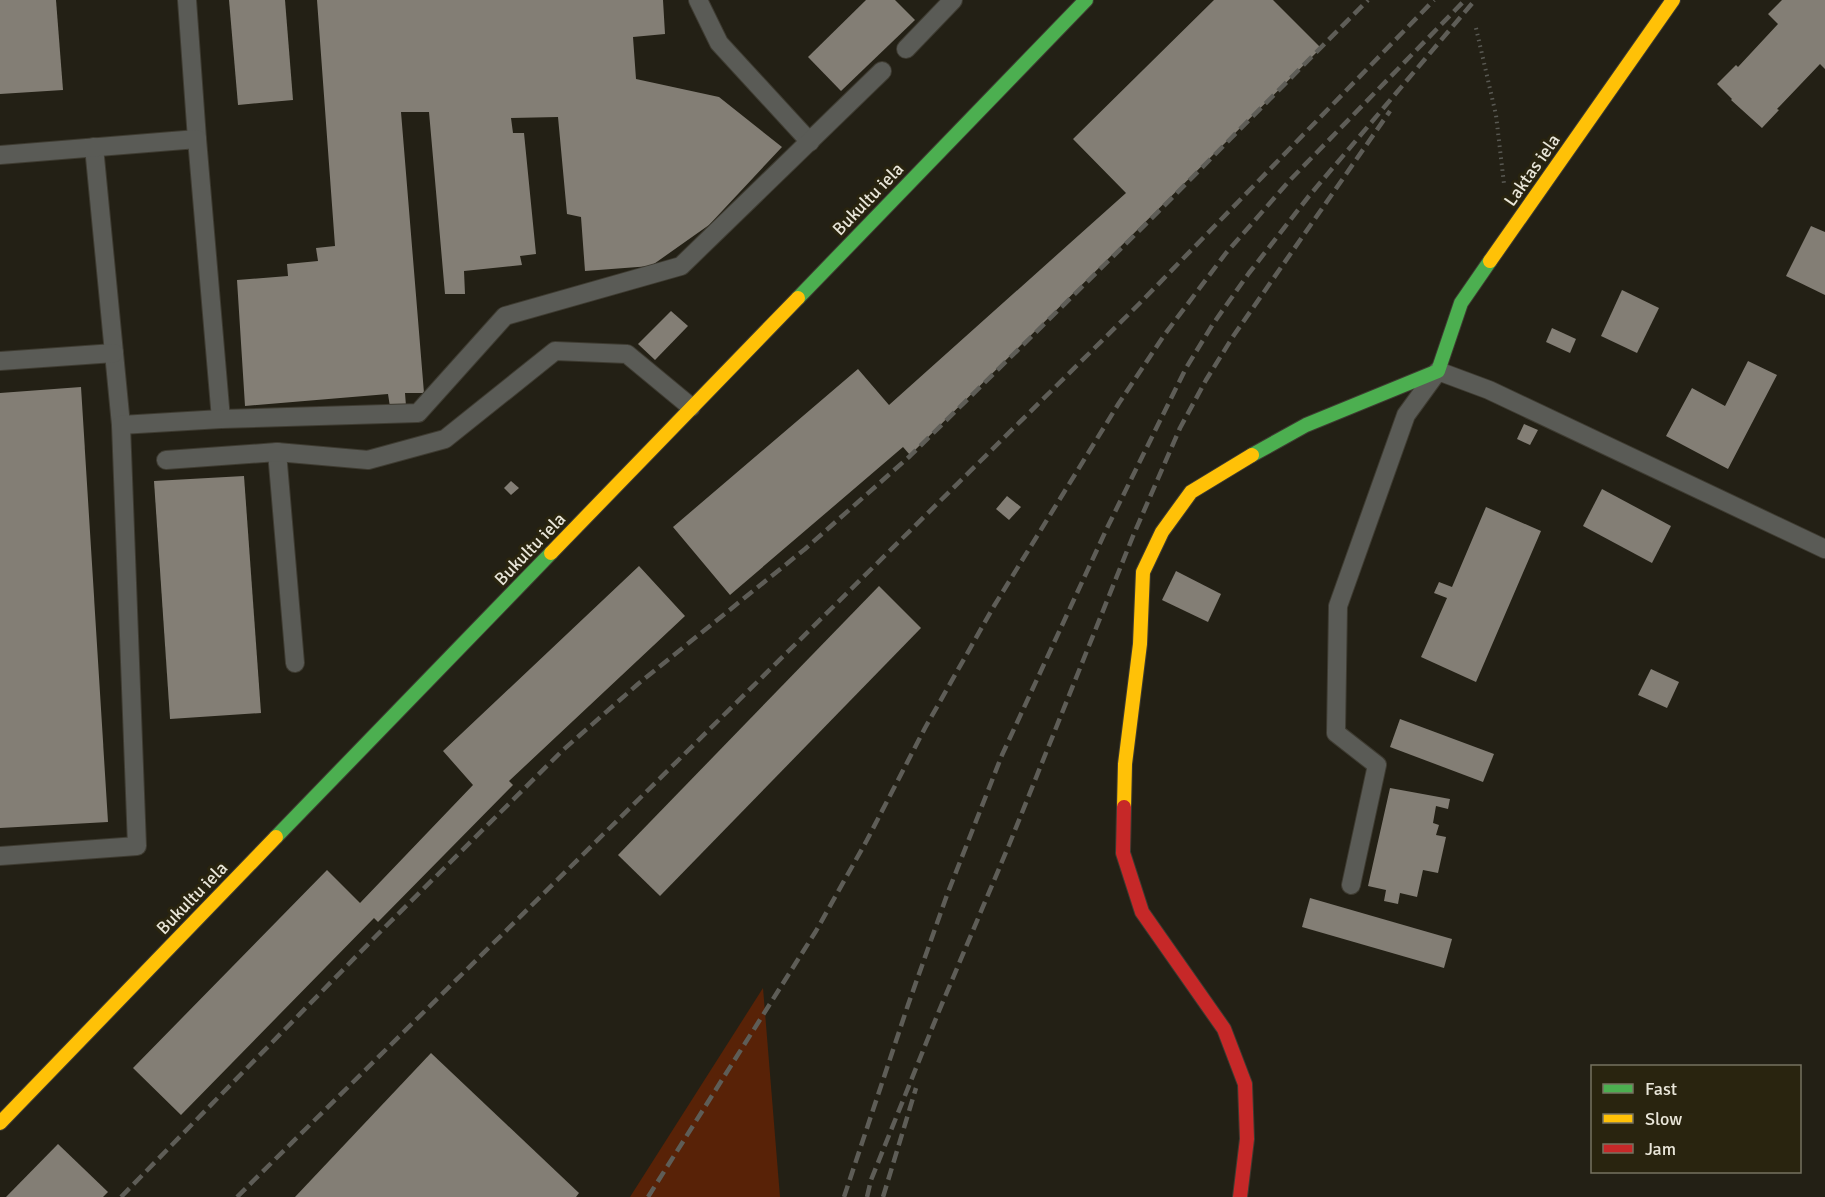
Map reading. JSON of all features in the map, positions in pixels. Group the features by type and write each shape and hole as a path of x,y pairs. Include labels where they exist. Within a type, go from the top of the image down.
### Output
{"street":[{"name":"Bukultu iela","path":"0,1123 1086,0"},
{"name":"Laktas iela","path":"1438,371 1461,303 1673,0"},
{"path":"1240,1197 1247,1139 1245,1084 1224,1029 1142,912 1123,853 1125,764 1140,644 1143,572 1162,532 1191,492 1306,425 1438,371"}],"lane":[{"path":"187,0 196,139 221,419"},
{"path":"698,0 719,43 810,142"},
{"path":"906,49 953,0"},
{"path":"121,426 221,419 418,413 505,316 681,266 882,71"},
{"path":"0,155 196,139"},
{"path":"0,856 137,846 121,426 94,147"},
{"path":"166,460 277,452 368,460 445,439 555,351 627,354 691,407"},
{"path":"0,362 114,353"},
{"path":"1351,885 1377,765 1336,733 1338,606 1406,415 1438,371 1489,390 1825,549"},
{"path":"277,452 295,663"}],"path":[{"path":"1476,28 1496,115 1504,185"}],"shaded area":[{"path":"763,988 780,1197 630,1197"}],"building":[{"path":"0,0 56,0 63,90 0,94"},
{"path":"229,0 285,0 293,100 238,105"},
{"path":"317,0 663,0 665,34 633,37 636,79 719,97 782,147 709,225 651,266 585,271 581,217 567,214 558,117 511,118 513,133 524,133 536,254 520,256 522,265 464,271 465,294 445,294 429,112 401,112 424,393 405,393 406,406 390,407 388,394 245,406 237,280 288,276 287,264 318,261 316,248 335,246"},
{"path":"866,0 895,0 915,20 841,91 808,57"},
{"path":"1214,0 1273,0 1321,48 910,455 903,447 730,595 673,527 858,369 889,405 1126,193 1073,139"},
{"path":"1782,0 1825,0 1825,69 1820,64 1762,128 1717,84 1736,65 1738,67 1778,24 1768,14"},
{"path":"1811,226 1825,232 1825,295 1786,276"},
{"path":"1622,290 1659,308 1637,353 1601,336"},
{"path":"671,311 688,326 655,360 638,344"},
{"path":"1552,328 1576,339 1570,353 1546,342"},
{"path":"1748,361 1777,375 1728,469 1666,436 1692,388 1725,406"},
{"path":"81,387 108,822 0,828 0,393"},
{"path":"1524,424 1538,430 1530,445 1517,439"},
{"path":"244,476 261,713 170,719 154,481"},
{"path":"511,481 519,488 511,495 504,488"},
{"path":"1602,489 1671,526 1652,563 1583,526"},
{"path":"1007,496 1021,507 1009,520 996,509"},
{"path":"1486,507 1541,531 1476,682 1421,657 1447,598 1434,593 1439,582 1452,587"},
{"path":"639,566 685,616 509,781 513,785 378,922 374,918 181,1115 133,1068 327,870 360,903 473,785 443,751"},
{"path":"1176,571 1221,594 1208,622 1162,600"},
{"path":"879,586 921,628 660,896 618,855"},
{"path":"1651,669 1679,682 1667,708 1638,695"},
{"path":"1400,719 1494,754 1483,782 1390,747"},
{"path":"1390,788 1450,799 1448,809 1436,806 1433,823 1439,825 1436,835 1446,837 1438,873 1423,870 1417,897 1400,893 1398,904 1384,901 1386,890 1368,886"},
{"path":"1310,898 1452,939 1444,968 1302,927"},
{"path":"431,1053 579,1193 576,1197 295,1197"},
{"path":"58,1144 108,1192 103,1197 6,1197"}],"railway":[{"path":"121,1197 378,934 563,750 638,684 805,549 910,456 1152,218 1368,0"},
{"path":"237,1197 1139,304 1434,0"},
{"path":"648,1197 816,931 867,840 925,728 994,606 1119,403 1165,334 1226,253 1291,179 1465,0"},
{"path":"844,1197 947,895 1002,755 1108,526 1186,368 1213,324 1249,273 1309,196 1475,0"},
{"path":"867,1197 871,1180 939,1011 1009,845 1133,536 1180,428 1234,335 1390,111"},
{"path":"883,1197 916,1088"}],"traffic: fast":[{"path":"798,298 1086,0"},
{"path":"1252,455 1306,425 1438,371 1461,303 1490,261"},
{"path":"276,837 551,553"}],"traffic: slow":[{"path":"1490,261 1673,0"},
{"path":"551,553 798,298"},
{"path":"1124,807 1125,764 1140,644 1143,572 1162,532 1191,492 1252,455"},
{"path":"0,1123 276,837"}],"traffic: jam":[{"path":"1124,807 1123,853 1142,912 1224,1029 1245,1084 1247,1139 1240,1197"}]}
